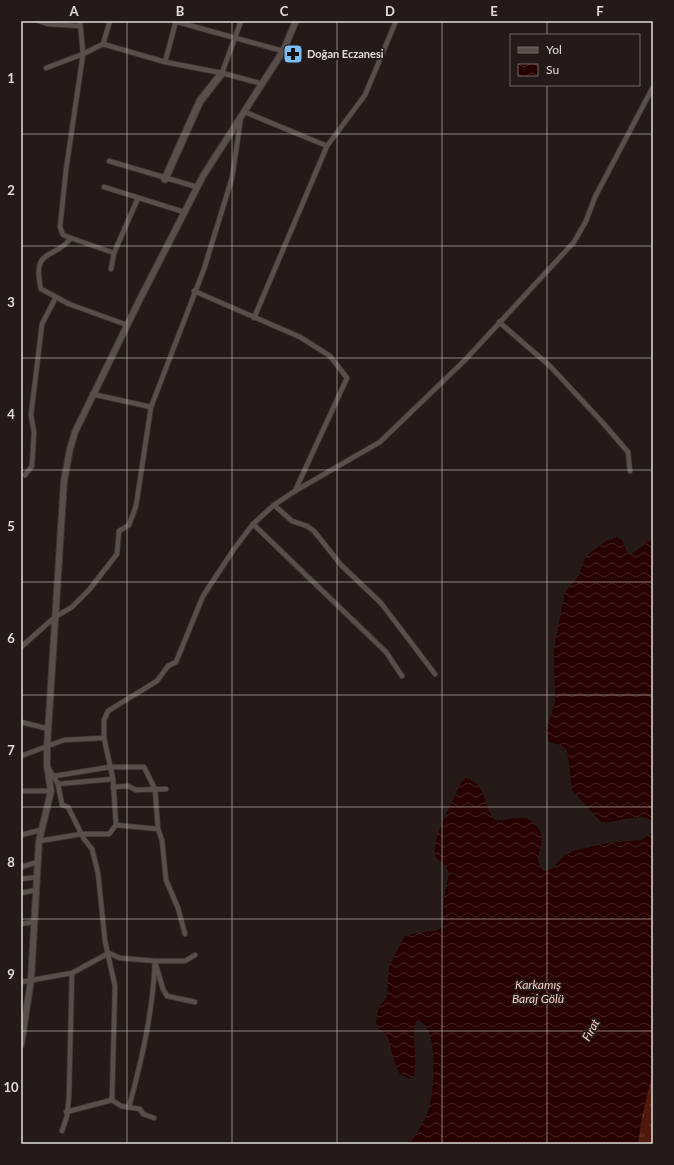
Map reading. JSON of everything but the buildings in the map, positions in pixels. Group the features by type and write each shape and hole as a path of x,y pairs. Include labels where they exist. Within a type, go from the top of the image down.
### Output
{"main road":[{"path":"165,179 200,101 222,73"}],"street":[{"path":"39,21 48,24 80,24 84,54 66,170 60,227 63,235 114,253"},
{"path":"103,44 110,21"},
{"path":"165,62 175,21 283,51"},
{"path":"222,73 242,21"},
{"path":"21,1045 31,980 39,841 51,791 47,766 47,746 55,616 66,469 75,432 92,394 197,187 218,151 244,114 283,51 296,21"},
{"path":"254,318 327,146 365,95 396,21"},
{"path":"46,68 84,54 103,44 165,62 222,73 263,84"},
{"path":"39,841 82,834 108,834 116,825 113,779 104,738 104,720 108,711 157,681 168,666 176,662 203,596 234,549 253,524 274,505 295,491 380,442 466,359 574,242 586,221 595,197 653,87"},
{"path":"244,114 327,146"},
{"path":"21,647 55,616 72,607 89,590 117,554 119,531 130,525 136,506 151,407 194,291 204,269 232,178 244,114"},
{"path":"109,161 165,179 197,187"},
{"path":"104,187 184,212"},
{"path":"111,269 114,253 138,198"},
{"path":"71,238 67,243 48,253 41,261 38,277 40,289 69,304 127,325"},
{"path":"194,291 300,337 330,356 347,378 295,491"},
{"path":"25,474 32,466 34,432 31,415 42,324 56,297"},
{"path":"499,322 550,366 603,423 628,452 630,471"},
{"path":"92,394 151,407"},
{"path":"274,505 292,522 307,526 314,530 341,565 381,603 435,674"},
{"path":"253,524 386,652 402,676"},
{"path":"21,722 49,729"},
{"path":"21,756 64,740 104,738"},
{"path":"47,766 55,776 62,805 68,807 82,834 92,849 96,862 105,942 109,953 115,986 112,1100"},
{"path":"55,776 110,767 144,767 155,789 158,829 162,840 166,880 178,908 185,934"},
{"path":"58,784 113,779"},
{"path":"113,787 128,786 136,790 166,789"},
{"path":"21,791 51,791"},
{"path":"116,825 158,829"},
{"path":"21,835 41,830"},
{"path":"21,867 38,862"},
{"path":"21,879 37,877"},
{"path":"21,893 36,890"},
{"path":"21,924 34,922"},
{"path":"109,953 120,958 155,961 186,961 195,956"},
{"path":"21,982 72,973 109,953"},
{"path":"155,961 162,989 167,996 195,1002"},
{"path":"130,1107 144,1051 154,988 155,961"},
{"path":"62,1131 69,1089 72,973"},
{"path":"66,1112 112,1100 121,1106 140,1109 144,1114 154,1118"}],"green space":[{"path":"653,1048 653,1144 606,1144"}],"water":[{"path":"617,537 623,541 626,551 631,554 653,539 653,822 642,817 613,822 601,822 572,790 567,750 561,745 549,742 546,732 555,702 554,649 565,592 578,577 585,558 606,541"},
{"name":"Karkamış Baraj Gölü","path":"466,778 473,781 481,790 493,819 529,819 540,831 542,842 538,862 544,871 552,869 562,858 573,851 607,843 641,840 653,831 653,1072 642,1116 638,1144 410,1144 421,1127 431,1101 434,1070 433,1049 429,1032 419,1020 416,1021 414,1032 415,1070 414,1076 410,1079 400,1074 396,1067 388,1037 378,1027 376,1022 379,1007 387,997 389,967 404,937 440,929 443,926 444,898 449,873 445,864 436,858 436,842 443,821 460,784"}],"place":[{"name":"Doğan Eczanesi","path":"293,54"}],"water label":[{"name":"Fırat","path":"591,1030"}]}
